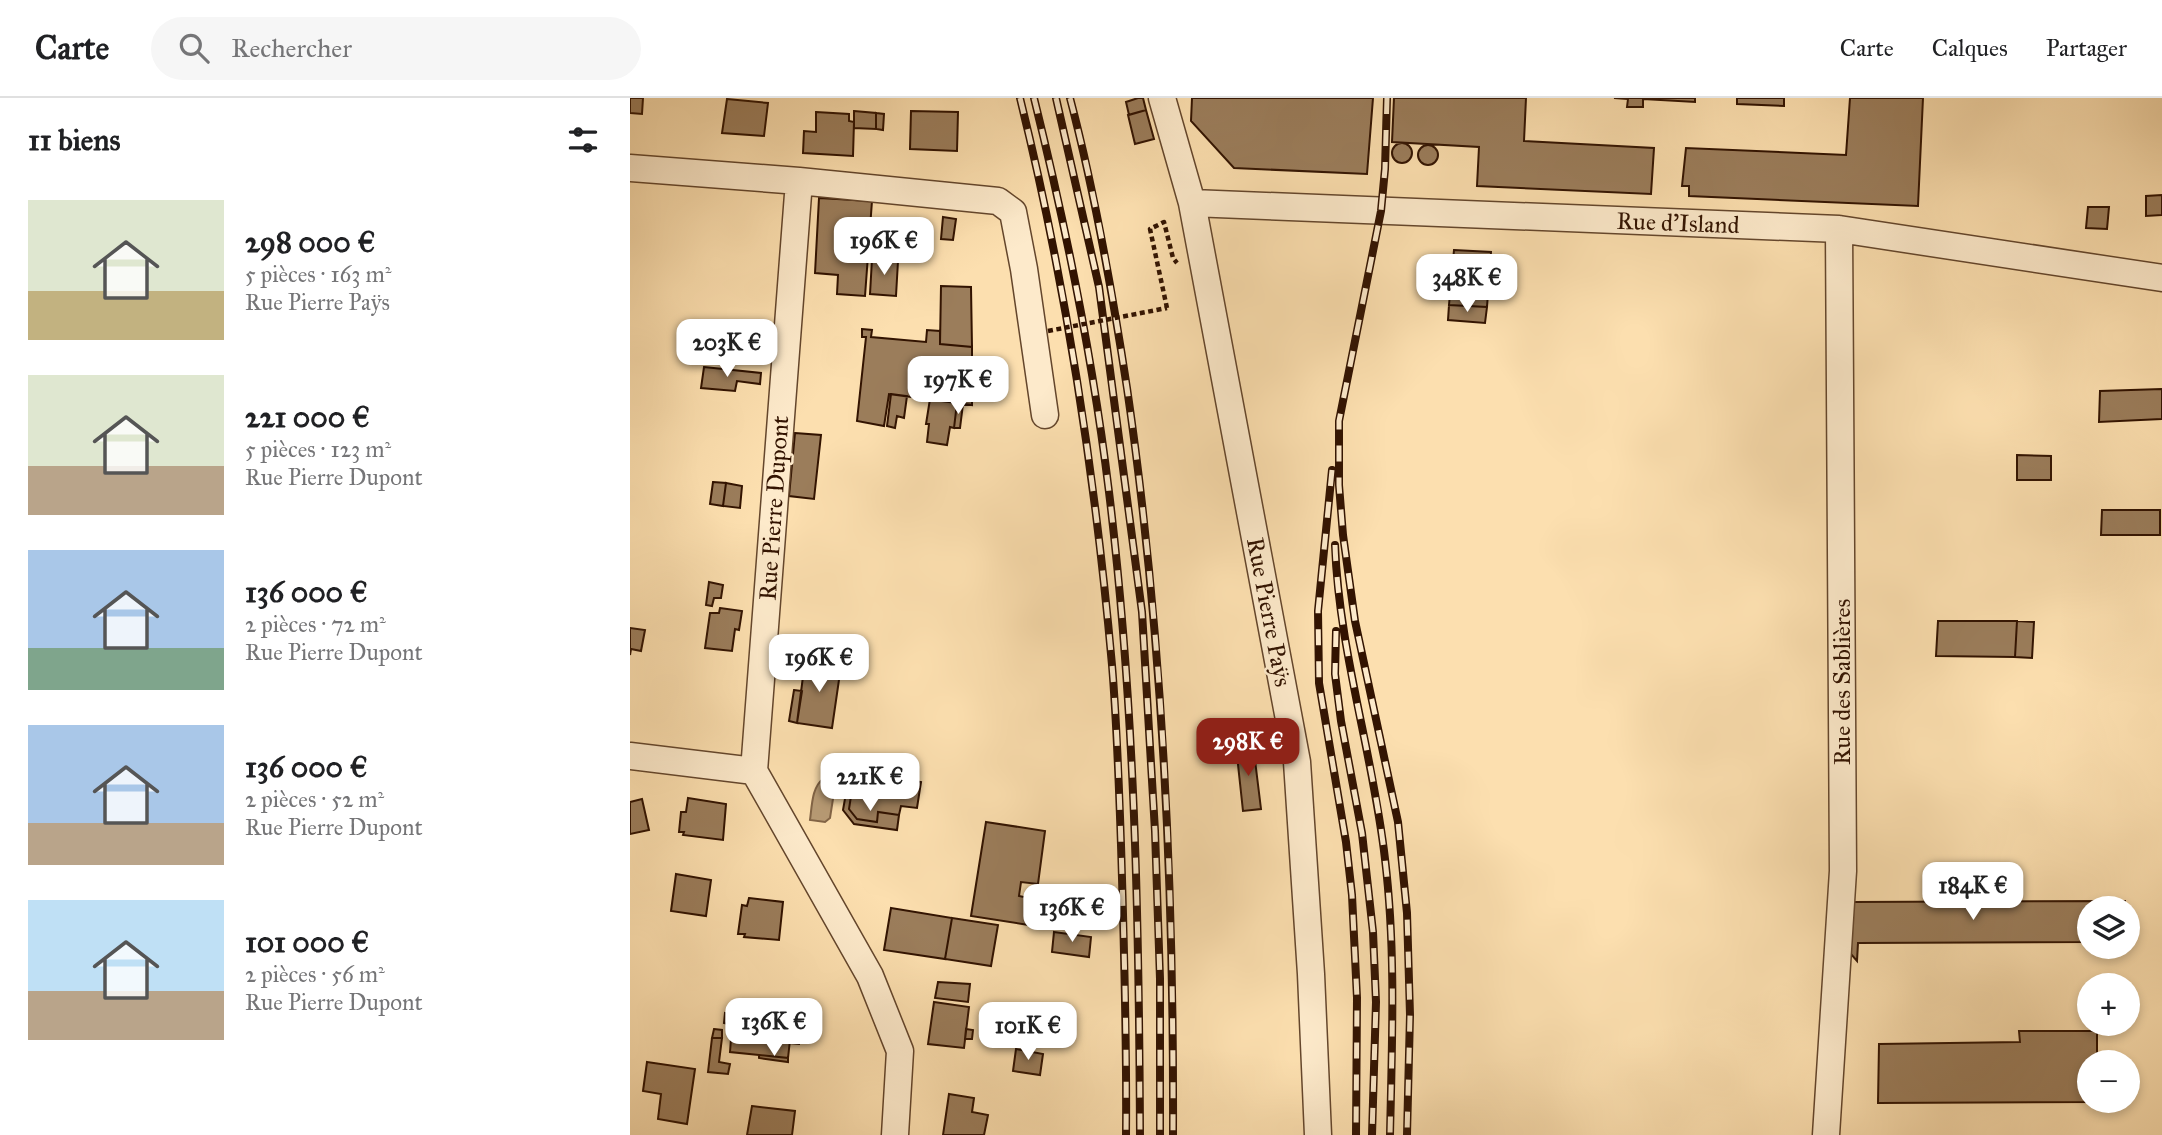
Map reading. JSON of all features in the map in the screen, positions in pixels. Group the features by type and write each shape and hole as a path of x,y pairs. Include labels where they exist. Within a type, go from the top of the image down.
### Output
{"street":[{"name":"Rue Pierre Paÿs","path":"1162,98 1192,203 1297,762 1318,1135"},
{"path":"630,168 799,181 998,201 1006,205 1013,212 1024,269 1045,415"},
{"name":"Rue Pierre Dupont","path":"754,771 799,181"},
{"name":"Rue d'Island","path":"1192,203 1839,229 2162,278"},
{"name":"Rue des Sablières","path":"1826,1135 1843,871 1839,229"},
{"path":"630,756 754,771 870,976 900,1051 895,1135"}],"path":[{"path":"1048,331 1167,308 1150,229"}],"shaded area":[{"path":"823,779 829,780 835,786 830,818 825,822 810,820 815,792"}],"building":[{"path":"630,98 643,98 642,114 630,113"},
{"path":"1143,98 1146,110 1129,115 1126,102"},
{"path":"1192,98 1373,98 1367,174 1234,168 1191,121"},
{"path":"1394,98 1526,98 1524,141 1654,148 1651,194 1477,186 1479,147 1392,142"},
{"path":"1614,98 1695,98 1695,102 1643,99 1643,107 1627,107 1628,99"},
{"path":"1737,98 1784,98 1784,106 1737,104"},
{"path":"1850,98 1923,98 1918,206 1689,196 1689,186 1682,186 1686,148 1846,155"},
{"path":"727,99 768,103 764,136 722,133"},
{"path":"1146,110 1154,139 1135,144 1128,115"},
{"path":"854,111 876,113 876,129 854,128"},
{"path":"911,111 958,112 957,151 910,149"},
{"path":"816,112 849,114 849,121 854,122 853,156 803,153 804,131 816,132"},
{"path":"876,113 884,114 883,130 876,129"},
{"path":"1402,143 1409,146 1412,153 1409,160 1402,163 1395,160 1392,153 1395,146"},
{"path":"1428,145 1435,148 1438,155 1435,162 1428,165 1421,162 1418,155 1421,148"},
{"path":"2162,195 2162,215 2146,216 2146,196"},
{"path":"819,198 872,201 865,296 837,294 838,275 815,273"},
{"path":"2088,207 2109,207 2107,229 2086,228"},
{"path":"943,217 956,219 953,240 941,239"},
{"path":"1454,250 1491,252 1487,307 1449,305"},
{"path":"872,259 898,261 896,296 870,294"},
{"path":"941,286 971,287 972,347 940,344"},
{"path":"1449,305 1487,307 1485,323 1448,320"},
{"path":"862,329 872,330 871,337 926,342 927,330 940,331 940,344 972,347 972,405 889,394 884,426 857,421 866,337 862,337"},
{"path":"704,367 761,373 760,384 737,381 735,391 701,388"},
{"path":"2162,389 2162,419 2099,422 2100,391"},
{"path":"891,394 907,396 904,418 897,416 895,428 887,426"},
{"path":"930,399 957,403 954,428 950,427 947,445 927,442 929,424 926,424"},
{"path":"957,403 963,404 960,428 954,428"},
{"path":"795,433 821,435 814,499 789,496"},
{"path":"2017,455 2051,456 2051,480 2017,480"},
{"path":"713,482 726,483 723,506 710,504"},
{"path":"726,483 742,486 740,508 723,506"},
{"path":"2102,510 2160,510 2160,535 2101,535"},
{"path":"709,582 723,585 721,598 714,598 712,606 706,605"},
{"path":"720,608 742,611 739,630 735,629 732,651 705,648 710,613 719,613"},
{"path":"1938,621 2017,621 2015,657 1936,656"},
{"path":"2017,621 2034,622 2032,658 2015,657"},
{"path":"630,628 645,630 641,651 631,649 630,655"},
{"path":"805,661 841,666 832,728 797,723"},
{"path":"794,690 802,691 797,723 789,721"},
{"path":"1253,744 1261,809 1243,811 1236,746"},
{"path":"883,776 921,782 917,808 901,806 899,815 878,812 877,822 857,819 849,809 851,796 862,788 881,791"},
{"path":"860,783 870,784 869,789 862,788 851,796 849,809 857,819 877,822 878,812 899,815 897,830 854,824 843,810 846,793"},
{"path":"688,798 726,804 723,840 683,835 684,832 679,832 681,812 686,812"},
{"path":"642,799 649,830 630,834 630,802"},
{"path":"986,822 1045,831 1038,884 1021,882 1019,896 1038,900 1035,926 971,916"},
{"path":"676,874 711,880 706,916 671,911"},
{"path":"749,898 783,902 779,940 738,934 742,905 747,906"},
{"path":"2077,901 2077,942 1858,943 1857,961 1850,953 1853,902"},
{"path":"891,908 952,918 945,959 884,950"},
{"path":"952,918 998,925 991,966 945,959"},
{"path":"1054,932 1091,937 1089,957 1052,952"},
{"path":"938,982 970,984 968,1002 935,998"},
{"path":"934,1002 969,1007 964,1048 928,1044"},
{"path":"725,1013 739,1016 739,1019 763,1023 762,1028 791,1031 788,1058 730,1052 732,1025 724,1023"},
{"path":"714,1029 722,1030 722,1038 712,1038"},
{"path":"966,1029 973,1030 972,1039 965,1039"},
{"path":"791,1031 800,1032 799,1044 790,1043"},
{"path":"2019,1031 2077,1031 2077,1036 2097,1036 2097,1050 2077,1050 2077,1102 1878,1103 1879,1044 2020,1042"},
{"path":"712,1038 722,1038 719,1062 730,1064 728,1074 708,1072"},
{"path":"1016,1049 1043,1054 1040,1075 1013,1071"},
{"path":"759,1055 788,1058 788,1062 759,1058"},
{"path":"647,1062 695,1069 687,1124 658,1119 661,1094 643,1091"},
{"path":"949,1094 974,1098 972,1112 988,1115 984,1135 943,1135"},
{"path":"752,1106 795,1111 792,1135 747,1135"}],"railway":[{"path":"1020,98 1065,309 1088,451 1105,593 1119,777 1126,1135"},
{"path":"1034,98 1068,245 1087,343 1118,572 1134,813 1140,1135"},
{"path":"1056,98 1099,287 1142,612 1155,831 1160,979 1160,1135"},
{"path":"1070,98 1095,206 1115,315 1127,388 1150,574 1168,854 1173,1135"},
{"path":"1387,98 1381,211 1339,421 1339,485 1355,621 1398,822 1407,913 1410,1015 1407,1135"},
{"path":"1332,470 1318,611 1319,683 1346,842 1352,895 1357,998 1356,1135"},
{"path":"1335,545 1349,663 1373,780 1385,859 1391,928 1390,1135"},
{"path":"1336,631 1335,674 1362,833 1373,932 1376,1002 1372,1135"}]}
